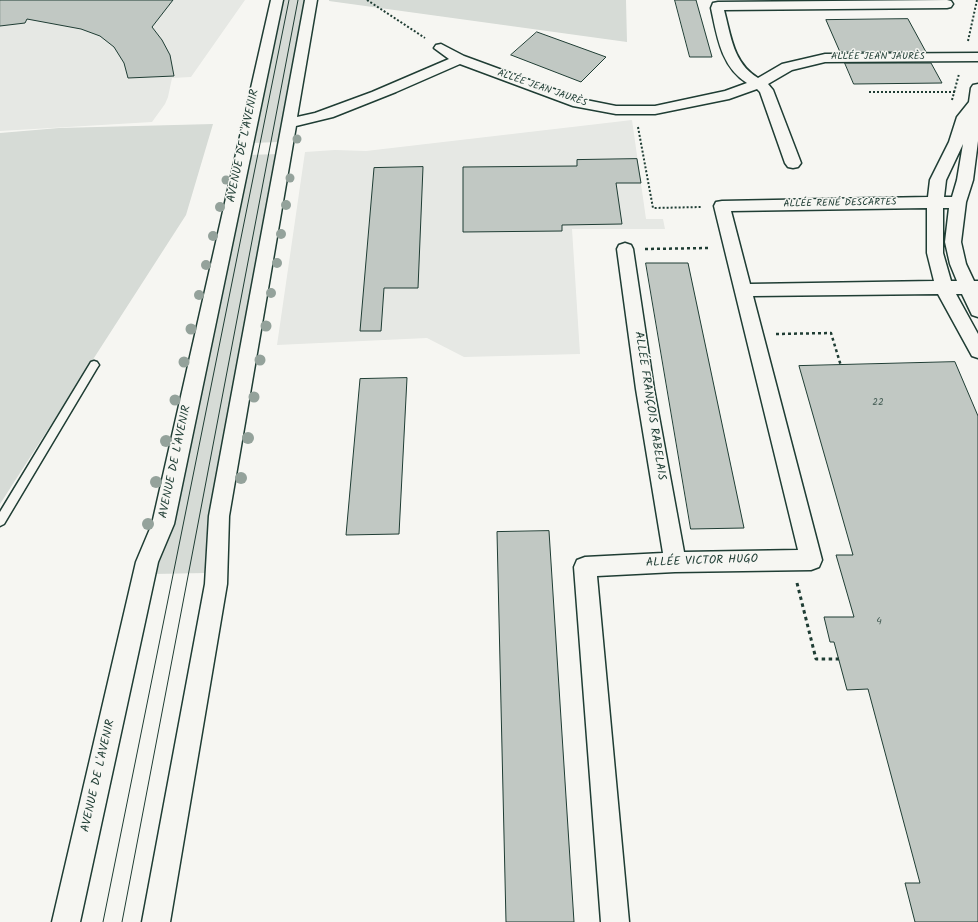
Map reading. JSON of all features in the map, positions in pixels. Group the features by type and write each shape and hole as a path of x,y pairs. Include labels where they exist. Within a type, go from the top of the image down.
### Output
{"street":[{"name":"AVENUE DE L'AVENIR","path":"66,922 147,562 163,524 276,0"},
{"path":"156,922 216,584 219,516 291,122 311,0"},
{"path":"793,163 766,90 760,83 744,74 731,59 717,8 718,6 947,4"},
{"name":"ALLÉE JEAN JAURÈS","path":"441,48 459,60 578,103 616,110 655,110 729,95 760,83 787,67 826,58 971,57"},
{"path":"291,122 316,118 394,89 459,60"},
{"path":"977,95 965,180 958,202 953,242 958,264 973,287 978,310"},
{"path":"977,95 964,117 956,142 938,180 935,202 935,253 944,288 978,351"},
{"name":"ALLÉE RENÉ DESCARTES","path":"722,206 958,202"},
{"name":"ALLÉE VICTOR HUGO","path":"615,922 585,567 676,562 811,560 722,206"},
{"name":"ALLÉE FRANÇOIS RABELAIS","path":"624,249 645,389 676,562"},
{"path":"938,268 973,287"},
{"path":"743,290 973,287"}],"lane":[{"path":"0,521 94,365"}],"path":[{"path":"367,0 441,48"},
{"path":"950,107 954,92 971,57 977,0"},
{"path":"869,92 954,92 977,95"},
{"path":"635,110 653,208 722,206"},
{"path":"624,249 732,247"},
{"path":"754,334 831,333 841,366"},
{"path":"792,560 816,659 839,659"}],"shaded area":[{"path":"0,0 245,0 191,77 172,78 165,104 152,122 0,131"},
{"path":"281,0 305,0 279,142 251,143"},
{"path":"626,0 627,42 329,1"},
{"path":"632,120 646,219 663,219 665,229 572,229 580,354 464,357 427,338 277,345 305,152 335,150 366,151"},
{"path":"213,124 186,215 0,504 0,133 59,128"},
{"path":"278,154 206,573 153,574 248,155"}],"building":[{"path":"0,0 173,0 152,27 162,40 170,55 174,76 128,78 124,63 114,47 100,36 81,29 27,19 25,23 0,26"},
{"path":"675,0 696,0 712,57 690,57"},
{"path":"908,19 926,52 840,52 826,20"},
{"path":"537,32 606,57 581,82 511,55"},
{"path":"845,63 931,63 942,83 854,84"},
{"path":"637,159 641,183 616,183 622,224 562,225 562,231 463,232 463,167 577,166 577,160"},
{"path":"423,167 418,288 384,288 381,331 360,331 374,168"},
{"path":"646,263 688,263 744,528 691,529"},
{"path":"955,362 978,416 978,922 915,922 905,883 920,883 868,689 847,690 834,642 830,642 824,617 854,617 836,555 853,555 799,366"},
{"path":"407,378 399,534 346,535 360,379"},
{"path":"549,531 574,922 506,922 497,532"}],"tram line":[{"path":"103,922 289,0"},
{"path":"122,922 298,0"}]}
